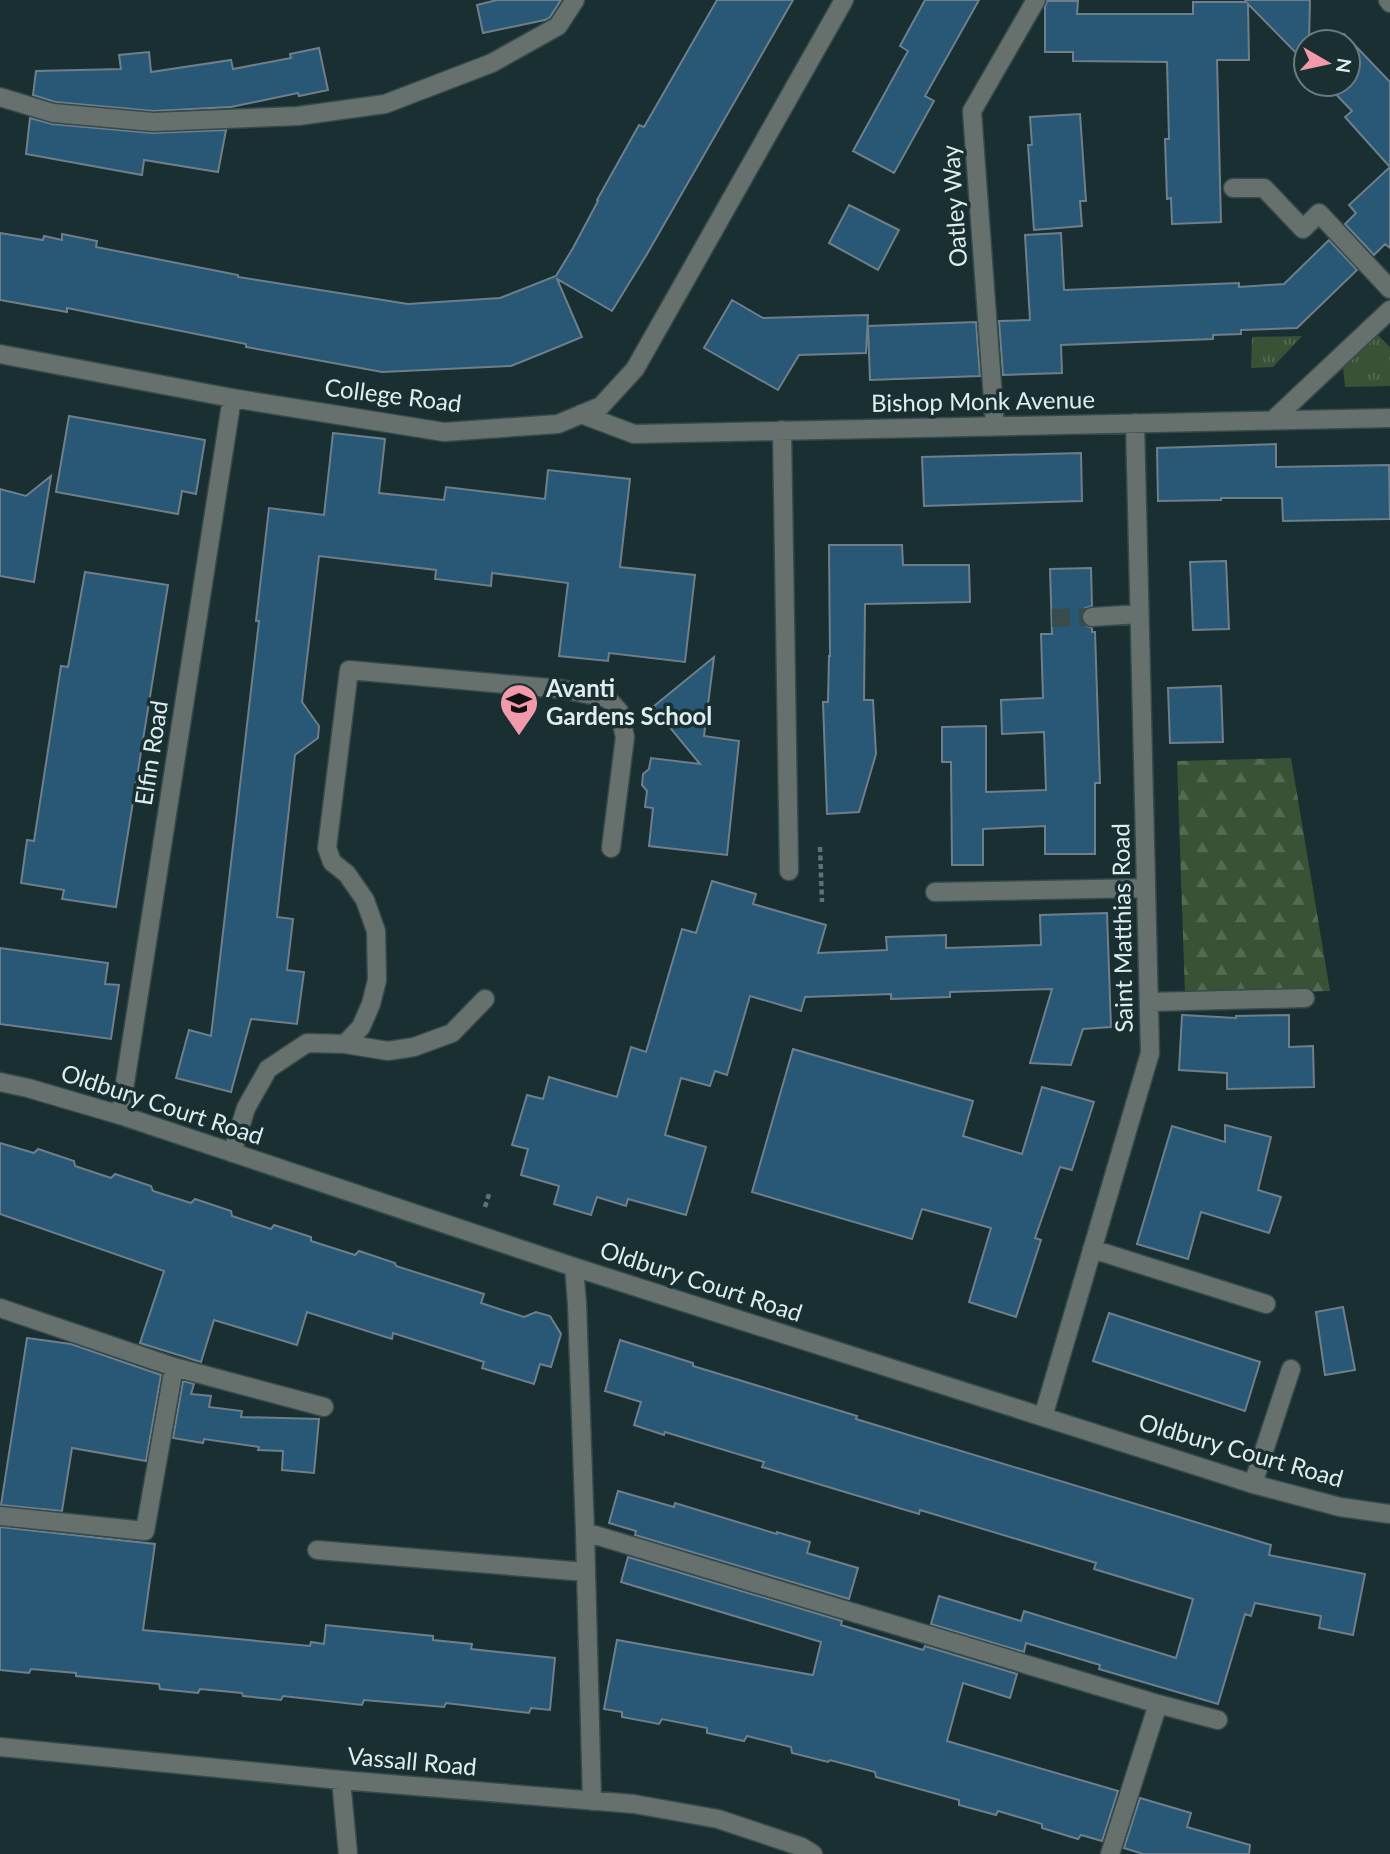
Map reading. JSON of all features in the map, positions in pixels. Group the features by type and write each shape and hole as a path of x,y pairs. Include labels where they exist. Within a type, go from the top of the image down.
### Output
{"street":[{"path":"0,97 53,113 153,122 298,116 385,104 492,63 558,26 575,0"},
{"name":"College Road","path":"0,354 232,398 444,432 558,424 601,406 635,369 844,0"},
{"name":"Oatley Way","path":"995,426 972,111 1036,0"},
{"path":"1233,188 1264,188 1303,229 1319,213 1390,289"},
{"path":"1273,420 1390,310"},
{"name":"Elfin Road","path":"120,1115 232,398"},
{"name":"Bishop Monk Avenue","path":"581,414 634,433 1390,418"},
{"name":"Saint Matthias Road","path":"1043,1417 1150,1052 1135,423"},
{"path":"782,430 789,872"},
{"path":"1092,617 1139,614"},
{"path":"345,1044 361,1027 371,1004 376,980 376,932 365,900 347,874 332,862 327,848 349,670 561,690 607,698 619,711 625,737 611,848"},
{"path":"935,892 1146,888"},
{"path":"1150,1002 1305,998"},
{"path":"232,1153 246,1108 268,1069 307,1043 345,1044 388,1051 414,1048 452,1033 485,999"},
{"name":"Oldbury Court Road","path":"0,1082 120,1115 574,1266 1253,1484 1340,1507 1390,1514"},
{"path":"1092,1249 1266,1304"},
{"path":"574,1266 586,1532 592,1801"},
{"path":"0,1308 174,1367 324,1407"},
{"path":"0,1516 145,1531 174,1367"},
{"path":"1253,1484 1291,1369"},
{"path":"586,1532 1218,1720"},
{"path":"317,1550 586,1572"},
{"path":"1110,1854 1158,1704"},
{"name":"Vassall Road","path":"0,1747 341,1780 634,1804 718,1819 803,1847 813,1854"},
{"path":"341,1780 348,1854"}],"green space":[{"path":"1377,334 1390,347 1390,386 1345,387 1343,368"},
{"path":"1302,336 1273,367 1251,368 1252,337"},
{"path":"1291,758 1330,991 1185,995 1177,761"}],"building":[{"path":"497,0 561,0 545,20 483,33 477,5"},
{"path":"717,0 793,0 612,311 557,279 582,337 511,366 382,372 246,347 246,344 67,308 67,312 0,300 0,233 43,240 44,236 62,240 62,234 97,241 96,247 238,277 408,304 500,298 556,276 639,125 644,127"},
{"path":"925,0 979,0 925,96 934,101 894,173 853,151 908,51 900,46"},
{"path":"1245,0 1310,0 1309,28 1292,28 1292,49 1248,4 1249,60 1217,60 1221,222 1172,224 1171,198 1167,199 1165,139 1169,139 1167,62 1073,61 1073,52 1045,52 1047,1 1078,1 1077,14 1193,14 1193,2 1246,2"},
{"path":"319,48 328,90 299,96 298,93 231,107 153,111 55,102 33,95 36,71 121,69 119,55 149,52 151,72 231,60 233,69 291,58 290,54"},
{"path":"1362,53 1390,82 1390,167 1345,117 1352,111 1339,98 1362,98"},
{"path":"1080,114 1086,201 1080,201 1082,226 1034,230 1028,145 1032,145 1030,117"},
{"path":"30,118 52,124 152,133 226,130 218,172 144,160 142,175 26,154"},
{"path":"1390,167 1390,248 1385,244 1374,255 1345,224 1356,213 1349,205"},
{"path":"849,205 899,230 878,270 829,243"},
{"path":"1061,233 1064,290 1239,283 1239,287 1284,284 1329,240 1357,270 1297,328 1241,330 1241,334 1213,335 1213,339 1061,345 1062,373 1003,375 999,321 1030,320 1025,235"},
{"path":"732,300 763,318 868,315 866,353 799,355 778,390 704,348"},
{"path":"976,322 980,376 870,380 868,326"},
{"path":"69,416 205,440 196,494 182,491 178,514 56,492"},
{"path":"333,433 385,439 379,493 444,500 446,487 545,499 548,470 630,479 620,567 695,575 685,662 609,653 608,661 559,656 568,583 492,573 491,586 435,579 436,570 319,556 302,702 319,726 318,738 295,755 277,917 293,919 287,970 304,972 297,1024 251,1019 231,1092 176,1078 189,1030 211,1036 259,621 256,621 269,508 324,515"},
{"path":"1276,444 1276,467 1389,465 1390,519 1283,521 1282,498 1158,501 1157,448"},
{"path":"1081,453 1082,501 924,506 922,457"},
{"path":"51,476 34,582 0,576 0,489 26,496"},
{"path":"829,545 902,545 903,565 969,565 970,602 865,604 864,700 873,700 876,754 859,812 827,814 823,702 828,702 830,656"},
{"path":"1226,561 1229,629 1193,630 1190,562"},
{"path":"1091,568 1092,606 1085,608 1081,617 1083,624 1095,632 1100,783 1095,783 1095,854 1045,854 1045,826 983,829 983,865 952,865 951,762 942,762 942,727 986,726 986,792 1046,790 1044,732 1002,734 1001,700 1043,698 1041,634 1052,634 1050,569"},
{"path":"85,572 168,585 116,907 62,899 64,890 21,883 27,840 34,841 61,666 68,667"},
{"path":"714,657 704,736 739,741 727,855 649,846 653,808 645,807 647,791 642,785 643,774 649,769 651,758 700,764 653,707"},
{"path":"1221,686 1223,742 1170,743 1168,688"},
{"path":"712,881 756,894 753,904 826,925 818,953 887,950 886,937 946,935 946,948 1041,945 1040,915 1107,913 1111,1027 1083,1029 1071,1065 1030,1063 1052,989 950,992 950,997 891,999 891,994 805,997 801,1011 750,996 727,1075 715,1071 710,1086 681,1078 665,1135 706,1147 686,1215 628,1199 626,1206 597,1197 591,1215 554,1204 559,1186 521,1175 528,1149 512,1145 527,1095 543,1099 549,1077 617,1097 631,1047 646,1052 682,929 696,933"},
{"path":"0,948 108,963 105,984 119,985 111,1039 0,1024"},
{"path":"1182,1015 1236,1018 1289,1015 1289,1047 1313,1046 1314,1087 1227,1089 1227,1073 1179,1070"},
{"path":"793,1049 973,1101 963,1136 1022,1154 1042,1087 1094,1102 1072,1170 1060,1167 1035,1238 1041,1240 1016,1317 969,1302 991,1228 922,1209 912,1239 752,1192"},
{"path":"1225,1125 1271,1137 1258,1190 1281,1197 1269,1233 1201,1212 1188,1259 1137,1244 1172,1126 1225,1142"},
{"path":"0,1143 34,1153 38,1149 74,1161 75,1166 111,1178 115,1174 151,1186 153,1191 191,1203 195,1199 231,1211 232,1216 271,1229 274,1225 311,1237 311,1241 355,1255 359,1251 395,1263 396,1266 484,1294 481,1303 524,1317 536,1312 550,1316 561,1334 551,1367 540,1364 534,1384 482,1368 484,1362 393,1333 392,1339 307,1312 297,1345 214,1320 201,1362 140,1343 164,1271 0,1214"},
{"path":"1343,1307 1355,1370 1325,1375 1316,1312"},
{"path":"1109,1313 1260,1362 1245,1411 1093,1361"},
{"path":"27,1338 71,1344 161,1375 146,1461 72,1448 62,1511 1,1505"},
{"path":"620,1340 693,1363 693,1366 857,1416 856,1419 1271,1545 1269,1555 1365,1574 1353,1635 1319,1628 1321,1616 1255,1603 1251,1616 1245,1614 1218,1704 1099,1669 1100,1665 1026,1643 1024,1652 931,1624 939,1596 1021,1621 1024,1611 1176,1658 1193,1599 1094,1569 1096,1563 920,1510 919,1514 845,1492 762,1467 764,1462 634,1425 641,1402 605,1391"},
{"path":"183,1381 194,1384 191,1394 211,1396 209,1407 242,1411 241,1417 319,1419 314,1473 282,1470 283,1451 258,1450 259,1447 204,1439 203,1443 173,1438"},
{"path":"618,1491 674,1507 675,1503 810,1542 807,1553 858,1568 849,1599 635,1535 636,1531 609,1523"},
{"path":"0,1527 155,1544 143,1630 310,1646 311,1642 324,1644 326,1625 433,1636 433,1640 472,1644 471,1649 555,1658 550,1710 531,1708 529,1713 446,1703 444,1707 364,1700 362,1705 283,1696 281,1700 200,1689 198,1693 160,1689 159,1684 76,1676 76,1673 31,1669 29,1673 0,1670"},
{"path":"628,1557 842,1621 841,1625 923,1650 925,1646 1017,1674 1010,1698 963,1683 947,1741 1118,1791 1102,1841 1081,1835 1078,1839 1042,1828 1042,1824 998,1811 996,1815 959,1805 959,1800 876,1777 875,1772 792,1753 791,1747 747,1736 744,1741 707,1733 707,1728 662,1719 659,1724 622,1717 622,1712 604,1709 617,1640 813,1675 821,1642 621,1582"},
{"path":"1140,1798 1191,1813 1187,1827 1250,1845 1249,1854 1143,1854 1124,1848"}],"tunnel":[{"path":"1052,618 1092,617"}],"place":[{"name":"Avanti Gardens School","path":"519,737"}]}
